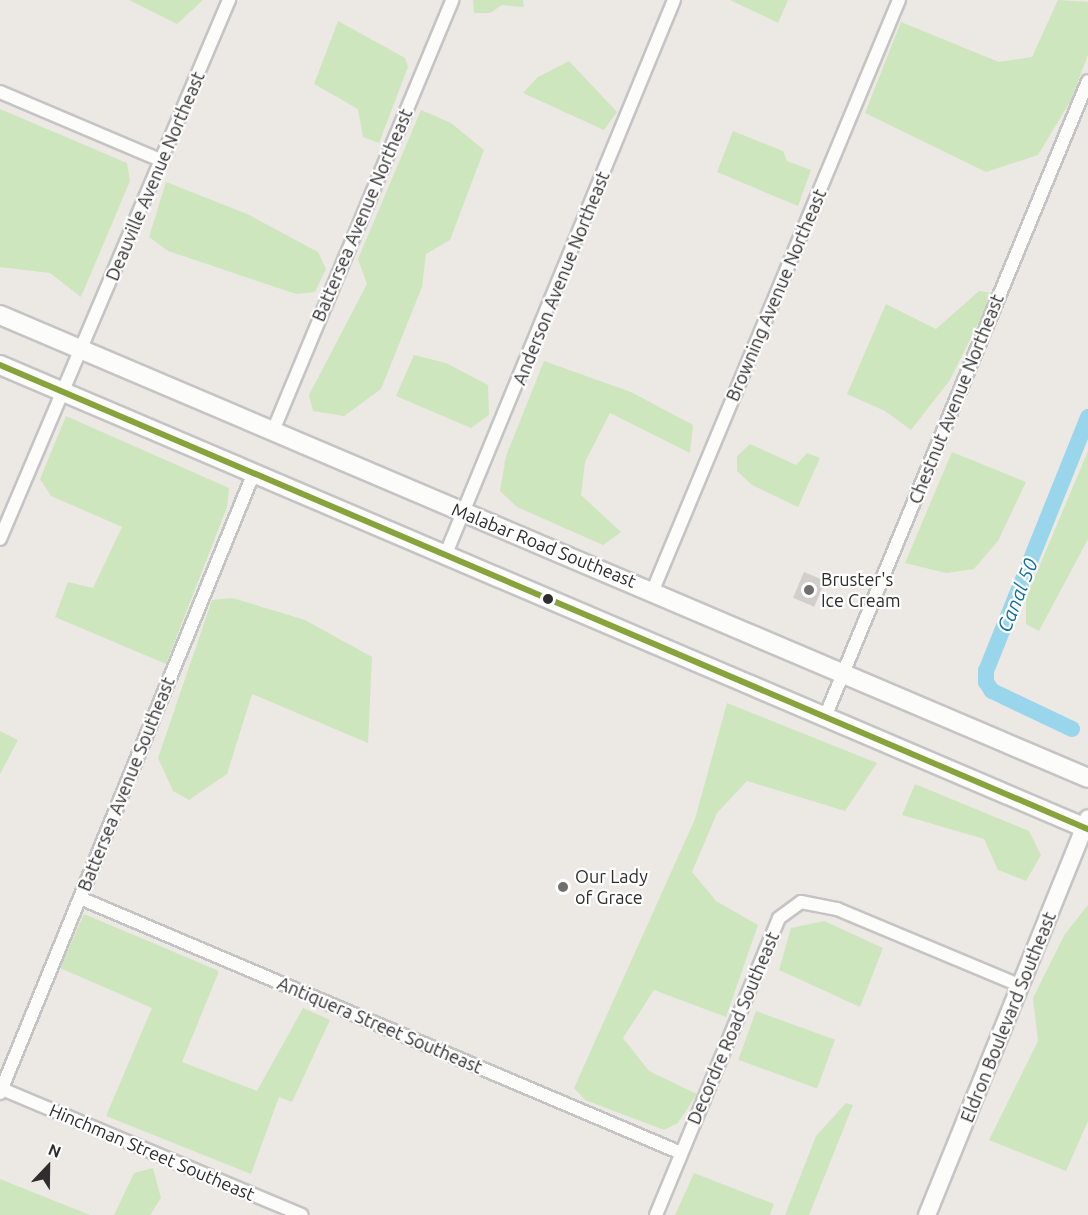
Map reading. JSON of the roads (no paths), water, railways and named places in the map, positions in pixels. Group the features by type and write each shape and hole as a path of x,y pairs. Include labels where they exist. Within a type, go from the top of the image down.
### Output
{"main road":[{"name":"Malabar Road Southeast","path":"0,315 465,513 653,590 1088,778"},
{"path":"0,365 253,475 1087,825"}],"street":[{"name":"Deauville Avenue Northeast","path":"0,539 83,352 160,160 229,0"},
{"name":"Battersea Avenue Northeast","path":"273,431 452,0"},
{"name":"Anderson Avenue Northeast","path":"445,556 465,513 675,0"},
{"name":"Browning Avenue Northeast","path":"653,590 899,0"},
{"name":"Chestnut Avenue Northeast","path":"825,717 1088,81"},
{"path":"0,92 160,160"},
{"name":"Battersea Avenue Southeast","path":"1,1091 253,475"},
{"name":"Eldron Boulevard Southeast","path":"927,1215 1087,825"},
{"name":"Antiquera Street Southeast","path":"80,898 681,1153"},
{"name":"Decordre Road Southeast","path":"656,1215 778,918 801,902 837,909 1021,986"},
{"name":"Hinchman Street Southeast","path":"1,1091 302,1215"}],"waterway":[{"name":"Canal 50","path":"1072,729 992,691 986,682 986,671 1088,417"}],"place":[{"name":"Bruster's Ice Cream","path":"809,590"},
{"name":"Our Lady of Grace","path":"563,887"}]}
